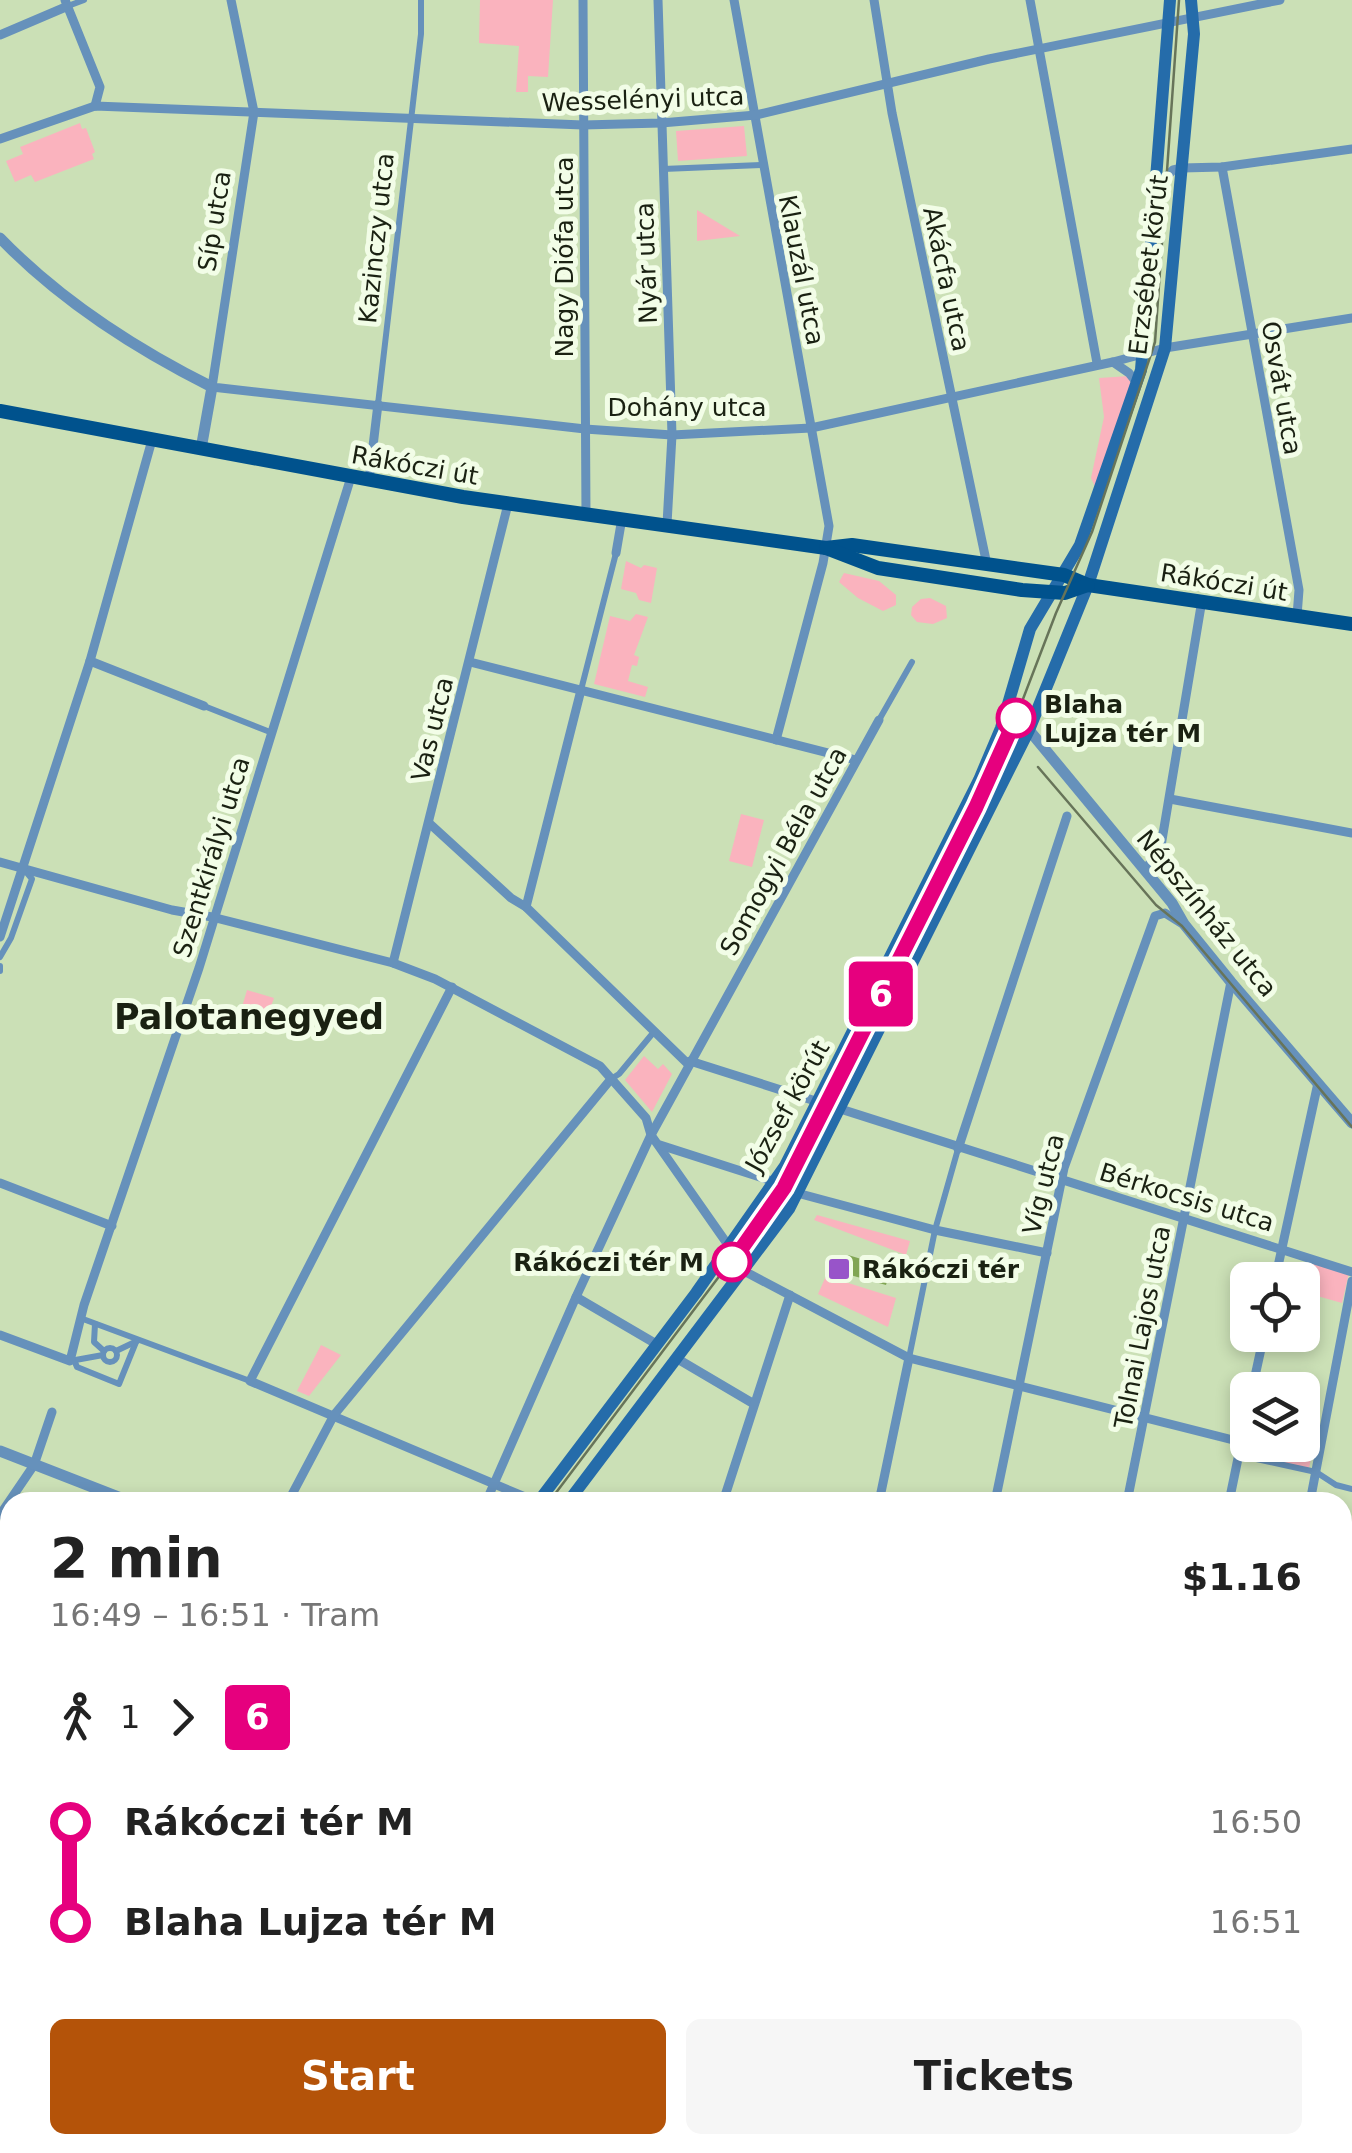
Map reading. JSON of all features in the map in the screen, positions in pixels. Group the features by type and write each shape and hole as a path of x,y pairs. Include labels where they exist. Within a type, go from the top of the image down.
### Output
{"main road":[{"name":"Erzsébet körút","path":"1057,584 1080,545 1138,384 1144,353 1170,0"},
{"name":"Erzsébet körút","path":"1088,585 1165,348 1194,16 1192,0"},
{"name":"Rákóczi út","path":"0,411 508,504 826,548 878,568 1088,585 1352,624"},
{"name":"Rákóczi út","path":"826,548 852,545 987,566 1057,584 1065,593 1088,585"},
{"name":"József körút","path":"546,1492 658,1345 774,1182 979,780 1001,728 1030,628 1057,584"},
{"name":"József körút","path":"576,1492 744,1271 798,1193 1029,730 1088,585"}],"street":[{"path":"0,35 66,3 84,0"},
{"name":"Síp utca","path":"202,449 254,112 231,0"},
{"name":"Kazinczy utca","path":"369,480 421,0"},
{"name":"Nagy Diófa utca","path":"583,0 586,514"},
{"name":"Nyár utca","path":"658,0 672,435 667,524"},
{"name":"Klauzál utca","path":"734,0 829,526 776,740"},
{"name":"Akácfa utca","path":"874,0 987,566"},
{"path":"1030,0 1097,364"},
{"name":"Wesselényi utca","path":"0,139 95,106 583,126 756,115 1038,48 1280,0"},
{"path":"66,3 100,87 95,106"},
{"path":"1157,186 1172,170 1182,168 1222,167 1352,149"},
{"path":"662,169 762,164"},
{"name":"Osvát utca","path":"1222,167 1299,590 1297,616"},
{"name":"Dohány utca","path":"0,238 27,266 100,320 212,387 585,429 672,435 811,428 1165,348 1352,318"},
{"name":"Erzsébet körút","path":"1113,362 1138,384"},
{"path":"0,937 90,661 152,440"},
{"name":"Szentkirályi utca","path":"72,1360 350,477"},
{"name":"Vas utca","path":"393,963 508,504"},
{"path":"526,907 622,518"},
{"path":"1144,870 1160,852 1202,600"},
{"path":"90,661 270,732"},
{"path":"470,662 856,760"},
{"name":"Somogyi Béla utca","path":"494,1485 576,1297 689,1062 912,662"},
{"name":"Népszínház utca","path":"1029,730 1172,903 1231,982 1318,1084 1350,1115"},
{"path":"1170,799 1352,832"},
{"path":"881,1492 935,1230 1067,816"},
{"path":"429,823 511,898 526,907 653,1034 689,1062"},
{"path":"0,862 172,910 393,963 452,987 583,1056 600,1066 646,1118 655,1139 728,1246"},
{"path":"0,956 11,938 32,879 22,868"},
{"name":"Víg utca","path":"997,1492 1061,1180 1155,916 1165,913 1184,924"},
{"name":"Tolnai Lajos utca","path":"1129,1492 1231,982"},
{"path":"250,1381 452,987"},
{"path":"293,1492 334,1414 611,1078 619,1074 653,1034"},
{"name":"Bérkocsis utca","path":"689,1062 1352,1272"},
{"path":"1279,1262 1318,1084"},
{"path":"655,1139 798,1193 935,1230 1046,1253"},
{"path":"0,1183 112,1226"},
{"path":"744,1271 909,1358 1230,1440"},
{"path":"1312,1492 1352,1281"},
{"path":"726,1492 790,1295"},
{"path":"576,1297 658,1345"},
{"path":"82,1319 334,1414 512,1492"},
{"path":"94,1323 94,1342 104,1353"},
{"path":"0,1335 72,1360 110,1348 116,1351 140,1341"},
{"path":"72,1360 77,1368 120,1384 140,1341"},
{"path":"676,1358 754,1404"},
{"path":"16,1492 34,1465 52,1412"},
{"path":"0,1452 105,1492"},
{"path":"1231,1492 1236,1462"},
{"path":"1273,1462 1316,1472 1336,1485 1352,1489"},
{"path":"491,1492 494,1485"}],"shaded area":[{"path":"480,0 553,0 548,77 528,76 528,92 516,92 519,46 479,43"},
{"path":"80,123 82,129 86,128 94,159 35,182 31,175 15,182 6,161 23,154 20,147"},
{"path":"744,126 747,156 678,161 676,131"},
{"path":"697,210 740,236 697,241"},
{"path":"1129,376 1133,384 1096,489 1091,478 1104,417 1099,378"},
{"path":"626,561 641,568 657,568 651,603 621,589"},
{"path":"844,573 879,581 896,595 896,605 883,611 858,598 839,582"},
{"path":"930,598 946,606 947,618 933,624 917,622 911,615 912,607 921,599"},
{"path":"636,614 648,617 634,655 639,657 637,666 632,665 628,681 648,687 645,697 594,684 610,616 630,621"},
{"path":"741,814 764,820 752,867 729,861"},
{"path":"247,990 274,998 264,1026 239,1017"},
{"path":"644,1056 658,1069 663,1064 672,1074 652,1112 625,1080"},
{"path":"817,1215 910,1241 906,1255 814,1220"},
{"path":"848,1255 891,1268 886,1285 843,1273"},
{"path":"1320,1264 1349,1273 1342,1303 1320,1297"},
{"path":"826,1276 896,1298 888,1327 818,1294"},
{"path":"321,1345 341,1355 309,1396 297,1391"},
{"path":"1282,1462 1310,1462 1309,1468"}],"tram line":[{"path":"557,1492 779,1197 977,807 1010,733 1092,532 1155,342 1179,0"},
{"name":"6","path":"732,1262 784,1188 976,807 1016,718"},
{"path":"1038,767 1156,905 1182,926 1352,1127"}],"place":[{"name":"Blaha Lujza tér M","path":"1016,718"},
{"name":"Rákóczi tér M","path":"732,1262"},
{"name":"Rákóczi tér","path":"839,1269"}],"district":[{"name":"Palotanegyed","path":"249,1017"}]}
